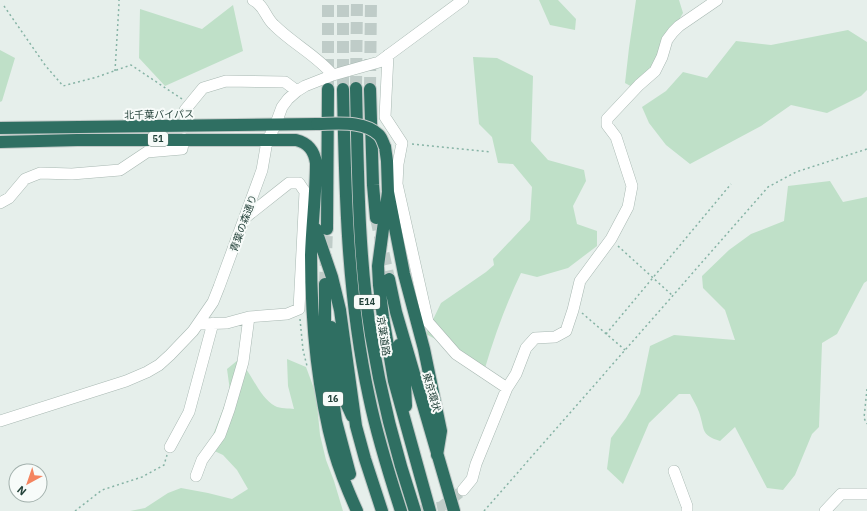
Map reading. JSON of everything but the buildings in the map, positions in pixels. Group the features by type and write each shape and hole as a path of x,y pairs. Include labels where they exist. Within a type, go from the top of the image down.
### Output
{"highway":[{"name":"京葉道路","path":"356,88 359,205 371,335 385,406 404,479 415,511"},
{"path":"327,229 328,89"},
{"name":"E14","path":"343,89 345,204 350,272 356,324 368,397 402,511"},
{"path":"370,89 373,185 376,218"},
{"name":"北千葉バイパス","path":"0,128 348,124 360,126 379,135 385,147 388,161 388,192"},
{"name":"51","path":"0,142 184,139 266,141 296,140 303,142 313,151 315,158 316,168 312,216"},
{"path":"388,192 379,251 379,285 394,381 430,511"},
{"path":"388,192 404,274 424,349 441,432 437,455"},
{"path":"312,216 332,277 340,310 356,426 382,511"},
{"path":"312,216 312,309 324,404 334,451 357,511"},
{"name":"東京環状","path":"389,279 396,312 454,511"},
{"name":"16","path":"325,284 325,341 336,421 348,467 362,511"},
{"path":"325,305 331,328 343,396 356,426"},
{"path":"396,312 405,383 406,426"}],"street":[{"path":"253,0 262,7 273,25 324,64 333,75"},
{"name":"青葉の森通り","path":"0,421 126,381 160,365 198,324 213,302 262,170 266,141 275,126 282,107 297,91 333,75 378,62 463,0"},
{"path":"463,490 472,479 476,464 507,388 516,374 526,348 535,338 555,337 566,331 580,281 611,239 628,207 632,186 616,137 608,125 607,119 639,85 655,71 662,57 667,40 673,32 679,26 717,0"},
{"path":"388,55 385,117 402,143 398,164 397,184 428,322 456,354 507,388"},
{"path":"185,126 185,110 203,88 226,81 285,82 297,91"},
{"path":"0,202 9,198 24,179 40,173 72,174 120,170 147,152 182,149 184,139"},
{"path":"198,324 227,322 250,317 287,314 299,309 305,192 299,183 288,183 245,217"},
{"path":"196,476 202,460 220,435 229,410 243,362 250,317"},
{"path":"170,447 189,412 213,323"},
{"path":"674,471 687,506 687,511"},
{"path":"825,511 841,494 867,494"}],"path":[{"path":"115,70 118,0"},
{"path":"4,6 45,65 63,86 97,78 130,65 190,104"},
{"path":"402,143 491,152"},
{"path":"484,511 768,187 796,172 867,149"},
{"path":"606,334 730,184"},
{"path":"611,239 673,296"},
{"path":"574,306 625,350"},
{"path":"867,389 864,418 867,424"},
{"path":"74,511 102,490 142,477 164,465 170,447"}],"green space":[{"path":"539,0 558,0 576,19 575,30 550,25"},
{"path":"636,0 679,0 683,13 653,64 634,88 625,83"},
{"path":"233,5 243,51 165,86 139,58 140,9 202,29"},
{"path":"848,30 867,42 867,90 861,96 827,113 791,105 761,126 690,164 666,145 649,123 642,107 666,91 683,72 707,78 736,41 771,45"},
{"path":"0,50 15,58 2,101 0,102"},
{"path":"473,57 497,58 533,76 531,141 548,160 584,170 586,181 573,206 577,224 597,231 597,246 568,268 537,277 521,273 510,296 485,368 426,334 441,303 494,265 493,259 530,220 532,187 513,164 498,163 492,137 479,124"},
{"path":"830,181 843,202 867,197 867,281 864,283 837,334 822,343 819,427 812,434 795,475 783,490 767,488 735,427 720,441 714,439 704,431 698,410 690,394 679,394 649,423 623,484 607,469 611,438 626,418 640,394 650,346 674,335 735,340 725,310 703,288 702,276 729,250 751,234 784,221 788,186"},
{"path":"287,359 306,367 316,394 320,435 326,460 343,511 130,511 145,508 168,493 181,488 232,499 248,489 237,470 223,455 208,448 230,391 227,369 238,360 269,402 279,408 294,409 288,386"}],"tunnel":[{"path":"328,0 328,89"},
{"path":"343,0 343,89"},
{"path":"356,88 357,0"},
{"path":"370,89 371,0"},
{"path":"376,218 389,279"},
{"path":"325,284 327,229"},
{"path":"421,511 441,507 463,490"}]}
